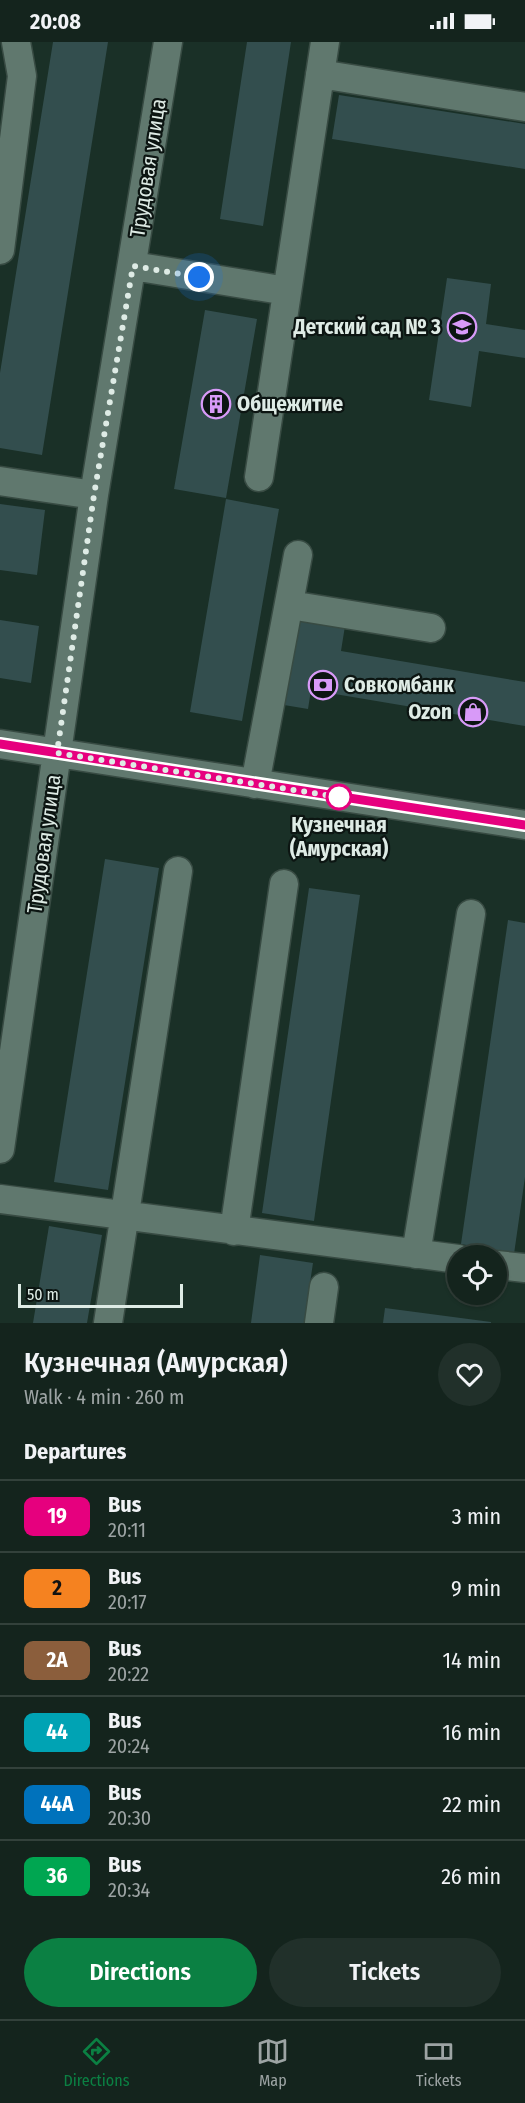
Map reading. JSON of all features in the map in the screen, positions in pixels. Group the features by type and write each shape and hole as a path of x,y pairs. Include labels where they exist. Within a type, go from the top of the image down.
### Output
{"street":[{"path":"0,250 22,76 16,42"},
{"name":"Трудовая улица","path":"0,1149 94,495 168,42"},
{"path":"259,477 325,42"},
{"path":"320,74 525,107"},
{"path":"133,266 287,291"},
{"path":"0,481 94,495"},
{"path":"255,784 298,555"},
{"path":"290,605 431,628"},
{"path":"0,744 525,825"},
{"path":"108,1323 178,871"},
{"path":"234,1231 284,884"},
{"path":"416,1254 471,914"},
{"path":"0,1199 447,1258"},
{"path":"507,1266 525,1268"},
{"path":"319,1323 324,1287"}],"building":[{"path":"53,42 108,42 42,455 0,448 0,373"},
{"path":"247,42 291,42 263,226 220,219"},
{"path":"339,95 525,124 525,169 332,139"},
{"path":"447,278 491,284 486,324 525,330 525,358 479,351 471,407 429,400"},
{"name":"Общежитие","path":"205,310 257,319 226,498 174,489"},
{"path":"226,499 279,509 242,721 190,712"},
{"path":"0,504 45,510 37,575 0,570"},
{"path":"298,618 345,626 341,651 525,682 525,726 311,690 308,709 284,705"},
{"path":"0,620 39,626 31,683 0,678"},
{"path":"105,859 159,868 108,1190 54,1182"},
{"path":"309,888 360,895 314,1221 262,1213"},
{"path":"508,920 525,923 525,1177 514,1254 507,1253 507,1245 461,1244"},
{"path":"49,1226 102,1235 87,1323 33,1323"},
{"path":"260,1255 313,1263 304,1323 251,1323"},
{"path":"385,1308 491,1322 491,1323 383,1323"}],"bus line":[{"name":"19","path":"0,744 525,825"}],"place":[{"name":"Детский сад № 3","path":"462,327"},
{"name":"Общежитие","path":"216,404"},
{"name":"Совкомбанк","path":"323,685"},
{"name":"Ozon","path":"473,712"},
{"name":"Кузнечная (Амурская)","path":"339,797"}],"route":[{"path":"199,277 133,266 94,495 57,753 345,798 339,797"}]}
